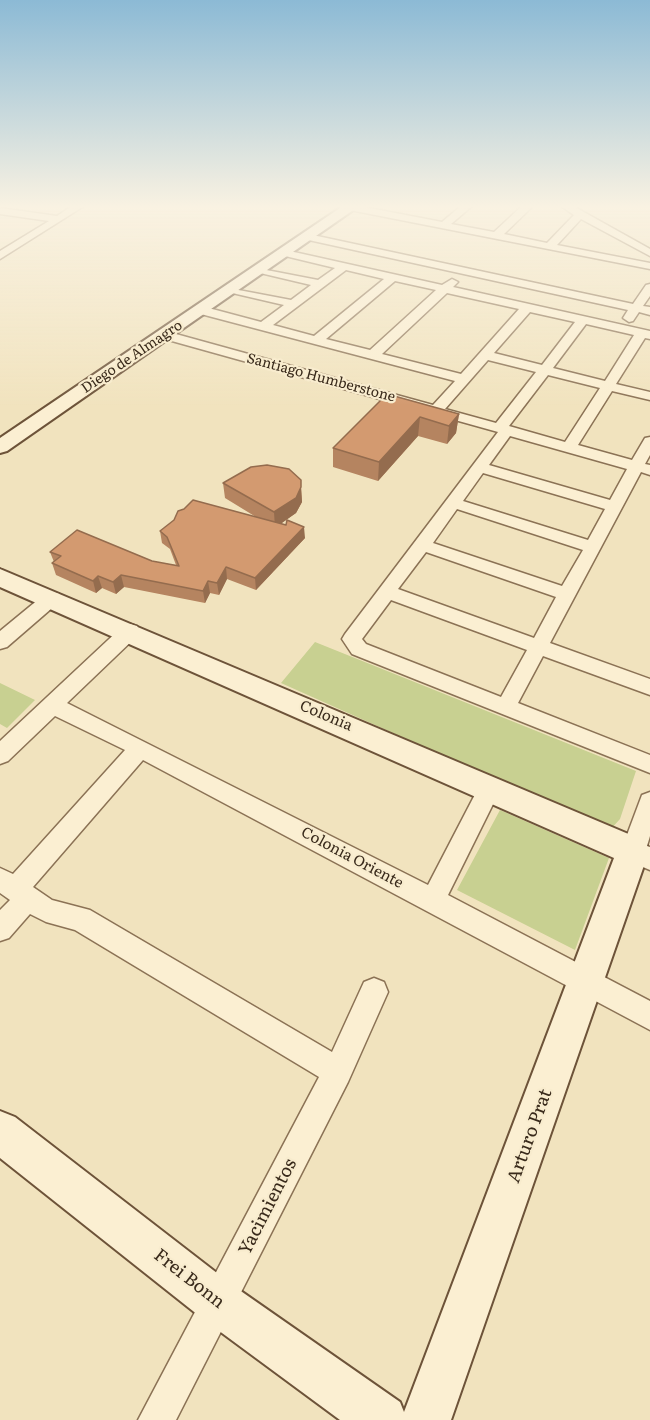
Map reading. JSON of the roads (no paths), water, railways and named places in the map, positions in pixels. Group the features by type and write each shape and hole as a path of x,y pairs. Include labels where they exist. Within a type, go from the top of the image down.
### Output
{"street":[{"name":"Diego de Almagro","path":"0,447 257,272"},
{"path":"270,272 320,284"},
{"path":"264,326 336,272"},
{"path":"372,272 646,334 608,386 569,447"},
{"path":"373,355 464,272"},
{"path":"471,272 650,311"},
{"path":"316,340 393,277"},
{"path":"622,328 650,287"},
{"path":"232,290 294,304"},
{"path":"436,410 528,307"},
{"path":"201,310 464,378"},
{"path":"583,320 544,370 480,467 352,639 359,650 650,764"},
{"name":"Santiago Humberstone","path":"165,335 643,468"},
{"path":"485,355 650,396"},
{"path":"506,707 615,507 643,468 650,441"},
{"path":"480,467 615,507"},
{"path":"453,503 593,547"},
{"path":"422,545 567,594"},
{"name":"Colonia","path":"0,577 130,631 641,855"},
{"path":"387,592 650,687"},
{"path":"0,642 52,598"},
{"path":"0,755 130,631"},
{"name":"Colonia Oriente","path":"52,705 140,748 650,1016"},
{"path":"0,929 15,888 140,748"},
{"path":"432,900 490,788"},
{"path":"641,855 650,802"},
{"name":"Arturo Prat","path":"426,1420 586,983 641,855"},
{"path":"15,888 46,910 81,919 338,1072"},
{"name":"Yacimientos","path":"156,1420 338,1072 374,992"},
{"name":"Frei Bonn","path":"0,1132 219,1303 382,1420"}]}
